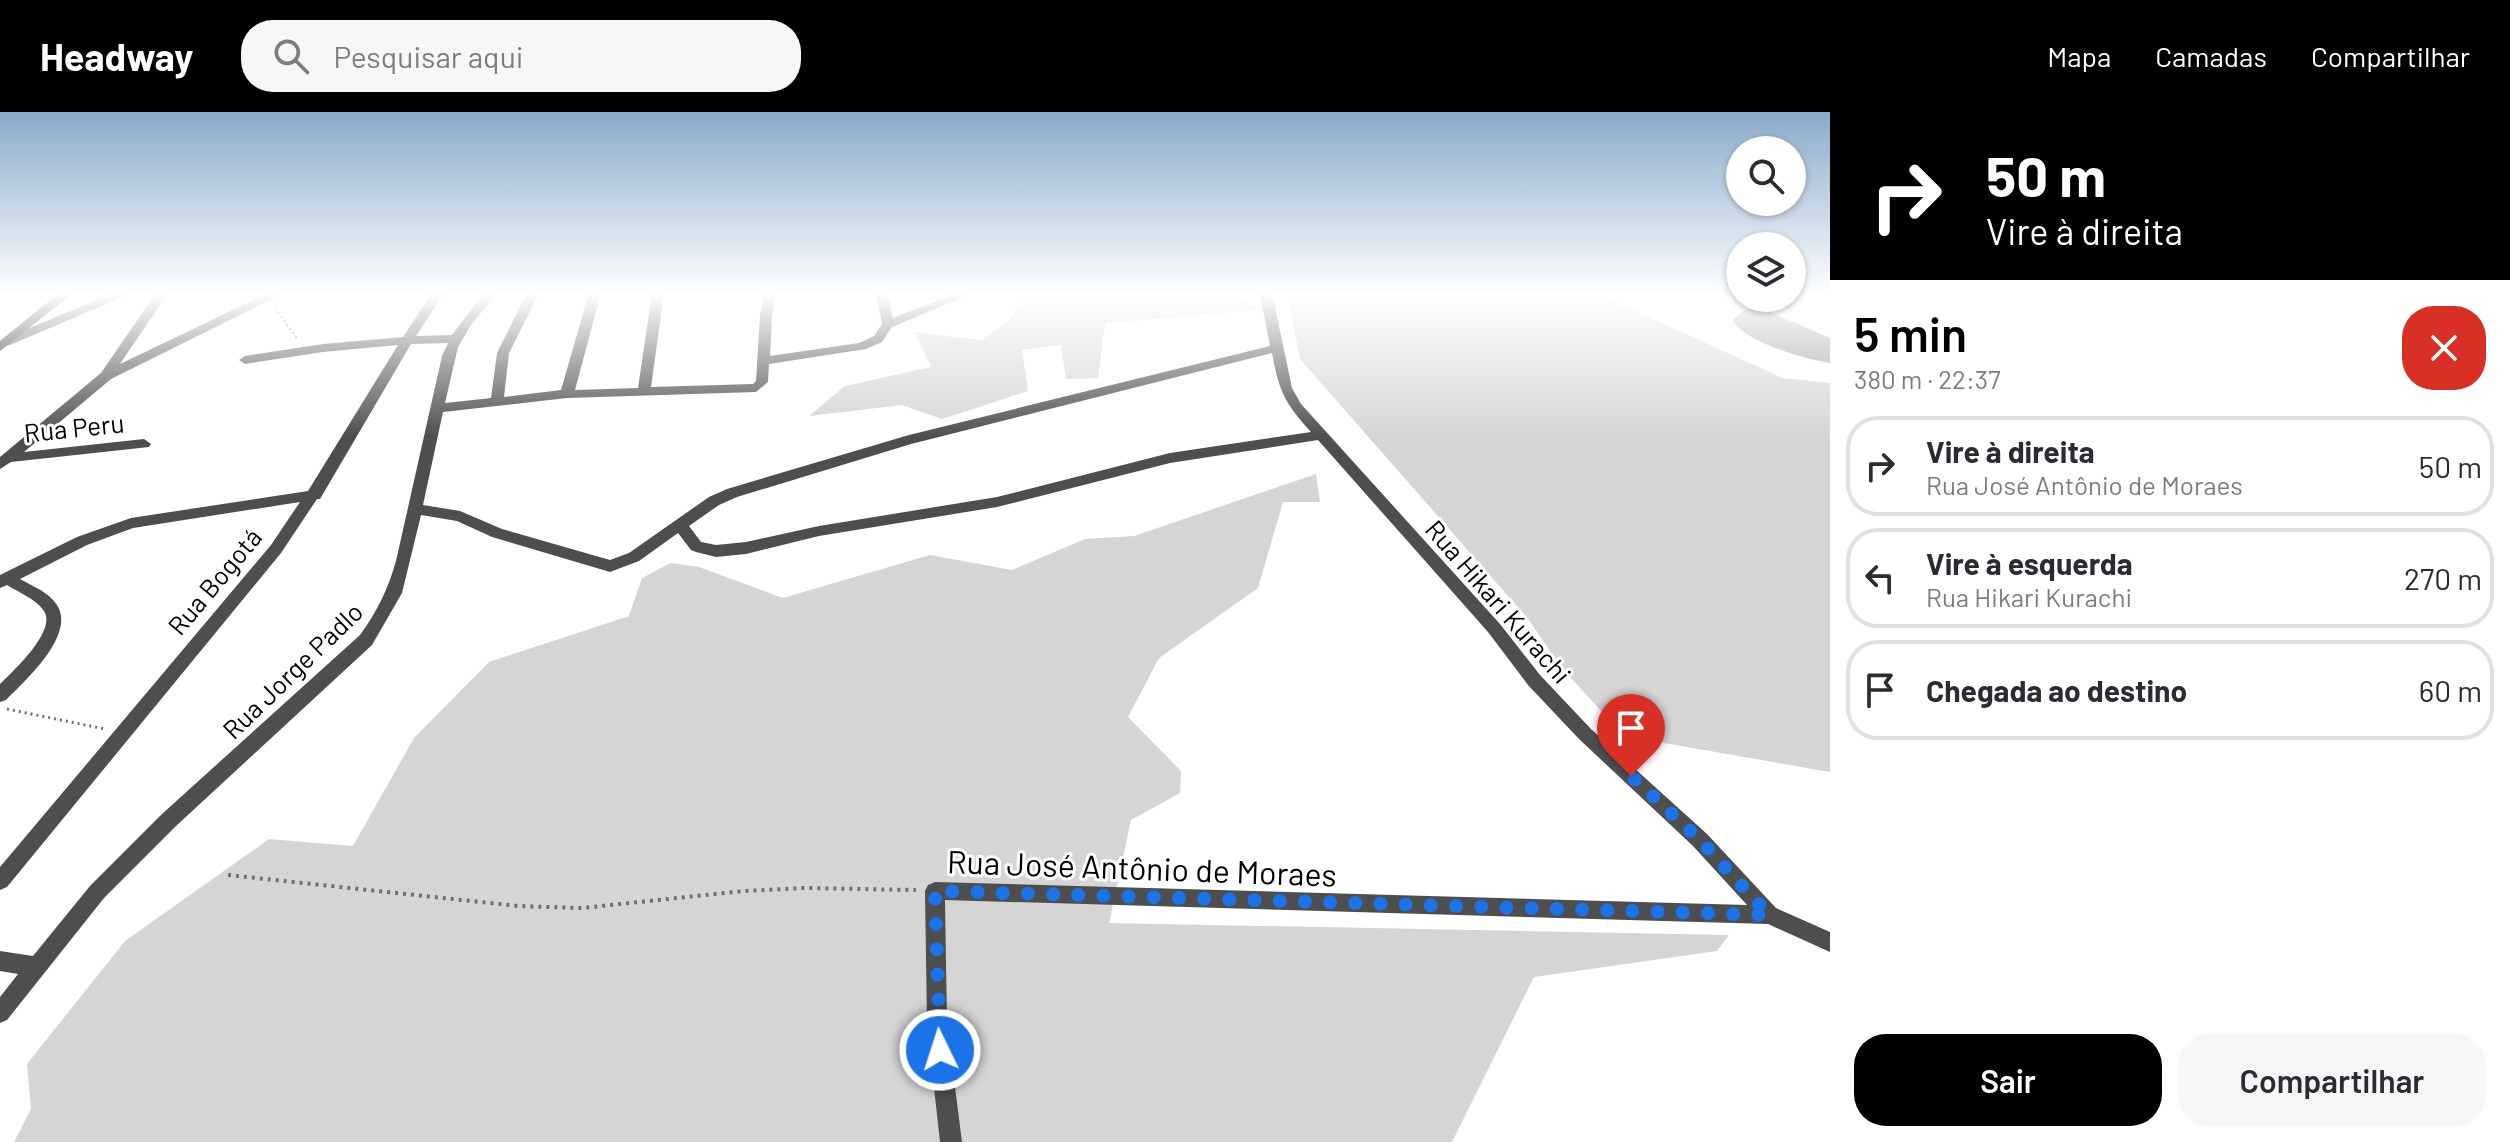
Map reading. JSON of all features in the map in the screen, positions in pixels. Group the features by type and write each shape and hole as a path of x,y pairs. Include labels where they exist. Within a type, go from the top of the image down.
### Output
{"street":[{"path":"106,376 130,341"},
{"path":"4,461 106,376 178,341"},
{"path":"245,360 387,341"},
{"name":"Rua Bogotá","path":"0,881 276,549 315,495 405,341"},
{"name":"Rua Jorge Padlo","path":"0,1013 97,892 169,820 366,640 384,618 407,558 415,509 454,341"},
{"path":"497,401 503,353 509,341"},
{"path":"567,394 582,341"},
{"path":"644,390 651,341"},
{"path":"438,408 567,394 756,388 762,382 765,341"},
{"path":"765,361 862,346 873,341"},
{"name":"Rua Hikari Kurachi","path":"1276,341 1285,388 1296,407 1494,628 1534,680 1585,734 1700,840 1769,915 1830,942"},
{"path":"415,509 460,516 497,533 610,566 634,557 714,501 732,493 909,440 1278,348"},
{"path":"681,526 696,546 716,551 746,548 819,531 997,502 1170,458 1321,435"},
{"name":"Rua Peru","path":"4,461 144,444"},
{"path":"4,580 82,541 140,520 315,495"},
{"path":"0,695 46,642 56,625 54,612 47,603 4,580"},
{"path":"935,891 937,1024 951,1142"},
{"name":"Rua José Antônio de Moraes","path":"935,891 1769,915"},
{"path":"0,961 35,967"}],"path":[{"path":"300,341 305,350"},
{"path":"0,707 121,733"},
{"name":"Rua José Antônio de Moraes","path":"228,875 518,906 582,908 774,889 935,891"}],"shaded area":[{"path":"919,341 1103,341 1098,378 1066,379 1061,345 1022,350 1028,391 942,419 902,405 809,416 845,386 931,367"},
{"path":"1296,341 1702,341 1782,378 1830,383 1830,772 1624,736 1560,666 1529,620 1300,359"},
{"path":"1760,341 1830,341 1830,363 1806,358"},
{"path":"1316,474 1320,502 1283,502 1258,588 1159,658 1128,717 1181,771 1180,793 1131,820 1109,923 1729,935 1717,951 1534,977 1452,1142 14,1142 31,1109 27,1064 125,941 269,839 353,846 414,738 489,662 629,616 642,578 671,563 699,567 783,598 930,555 1012,570 1085,539 1134,536"}],"route":[{"path":"940,1050 935,891 1769,915 1700,840 1631,776"}]}
